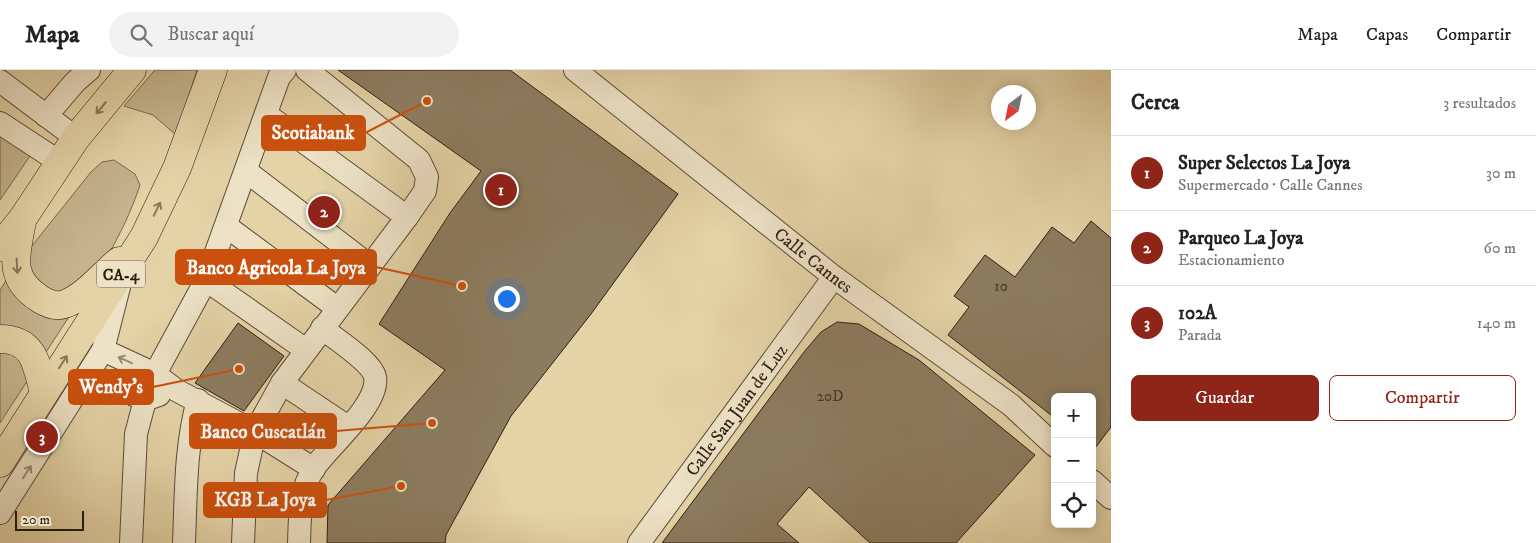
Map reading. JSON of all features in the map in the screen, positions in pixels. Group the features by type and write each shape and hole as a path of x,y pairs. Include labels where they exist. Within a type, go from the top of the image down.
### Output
{"highway":[{"path":"0,247 23,218 76,138 132,70"},
{"name":"CA-4","path":"0,463 142,240 177,168 213,70"},
{"path":"23,218 17,252 18,276 30,293 50,304 59,306 76,298 142,240"},
{"path":"0,339 21,343 30,350 44,393"}],"street":[{"path":"46,116 70,88 89,70"},
{"path":"243,543 246,473 255,432 282,383 407,217 424,191 427,177 419,160 307,70"},
{"name":"Calle Cannes","path":"575,70 834,278 1011,405 1051,442"},
{"path":"131,543 136,434 145,400 155,374 206,280 267,115 278,72"},
{"path":"0,81 76,138"},
{"path":"267,115 407,217"},
{"path":"0,122 61,163"},
{"path":"246,171 370,266"},
{"path":"226,226 337,308"},
{"path":"0,513 103,350 123,270"},
{"name":"Calle San Juan de Luz","path":"639,543 834,278"},
{"path":"206,280 306,350"},
{"path":"299,543 304,490 314,468 367,404 376,378 371,367 322,328"},
{"path":"103,350 155,374 176,390 255,432 314,468"},
{"path":"89,374 145,400 176,390"},
{"path":"282,383 348,427"},
{"path":"184,543 187,454 190,429 198,400"},
{"path":"1094,483 1111,498"}],"shaded area":[{"path":"155,70 197,70 176,135 153,115 124,106"},
{"path":"0,132 32,153 0,200"},
{"path":"114,160 135,174 140,185 125,223 96,275 0,423 0,290 15,267 91,172 102,162"}],"building":[{"path":"338,70 510,70 678,194 591,314 511,416 446,535 445,543 327,543 328,505 445,370 379,324 450,213 481,171"},
{"path":"1091,221 1111,238 1111,427 1096,447 1096,393 1051,393 1051,415 948,335 969,307 954,296 985,255 1015,277 1052,227 1074,243"},
{"path":"837,322 859,324 919,360 1035,455 956,543 870,543 809,487 777,524 799,543 662,543 804,352 821,332"},
{"path":"238,323 284,356 244,411 195,383"}],"place":[{"name":"Scotiabank","path":"427,101"},
{"name":"Super Selectos La Joya","path":"501,190"},
{"name":"Parqueo La Joya","path":"324,212"},
{"name":"Banco Agricola La Joya","path":"462,286"},
{"name":"Wendy's","path":"239,369"},
{"name":"Banco Cuscatlán","path":"432,423"},
{"name":"102A","path":"42,437"},
{"name":"KGB La Joya","path":"401,486"}]}
